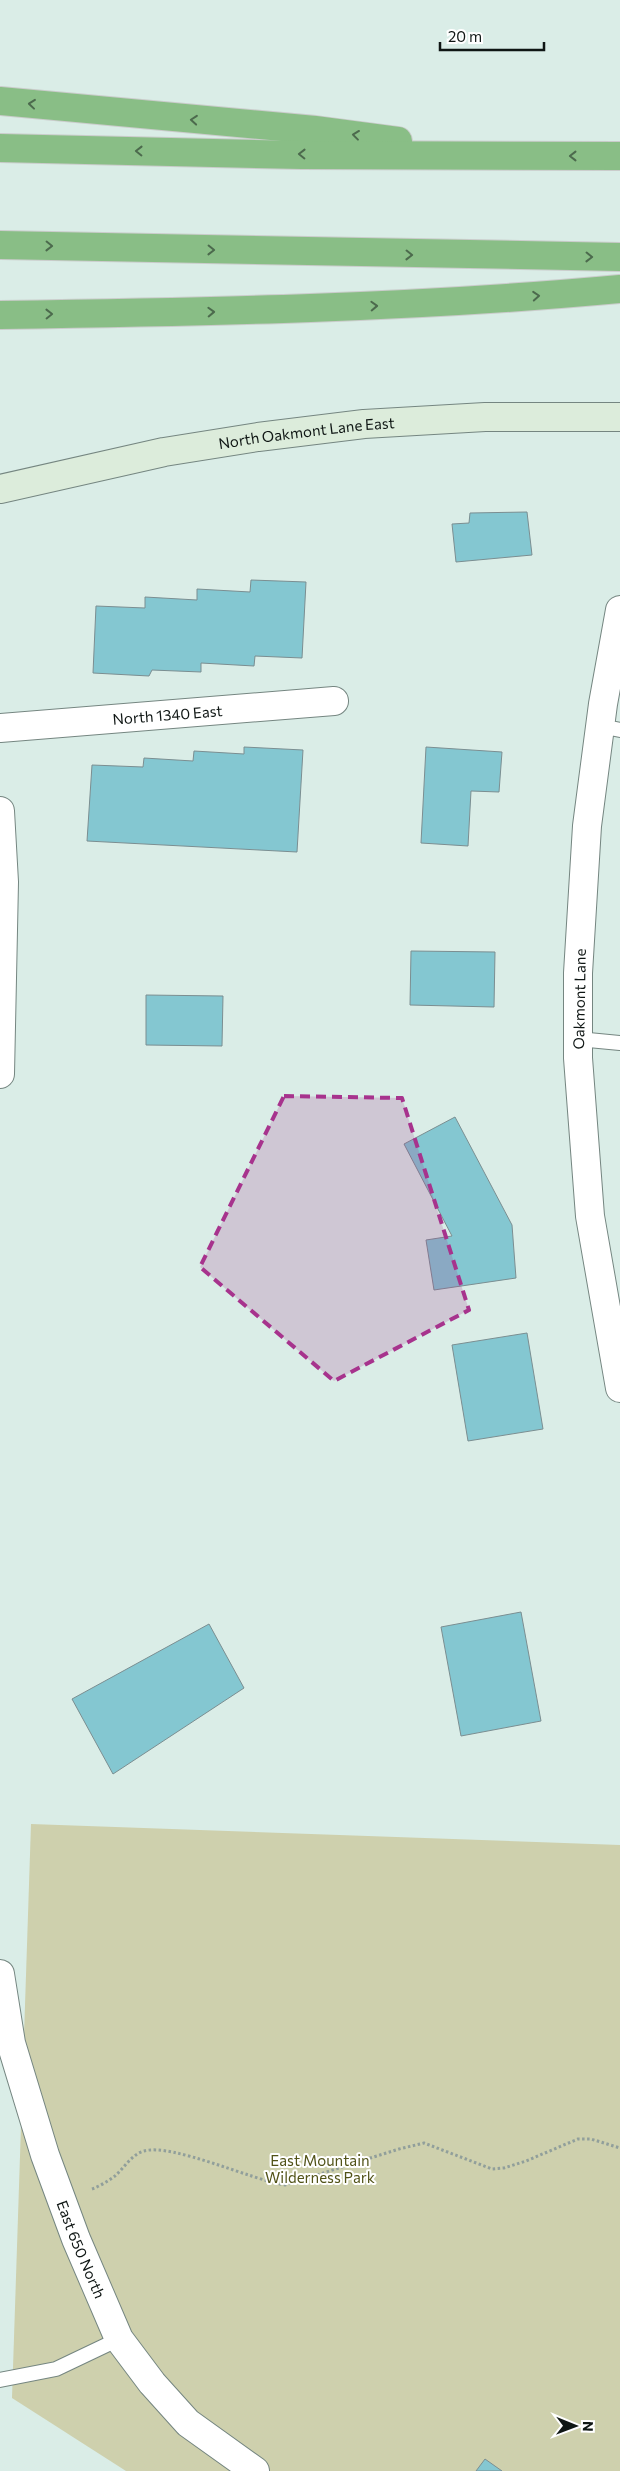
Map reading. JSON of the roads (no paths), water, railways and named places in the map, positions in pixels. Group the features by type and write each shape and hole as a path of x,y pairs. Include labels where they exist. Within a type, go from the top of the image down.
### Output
{"highway":[{"path":"0,101 315,130 526,157"},
{"path":"0,148 526,157 620,156"},
{"path":"0,245 620,258"},
{"path":"0,315 205,312 388,306 620,289"}],"street":[{"name":"North Oakmont Lane East","path":"0,489 164,452 258,437 364,424 485,417 620,417"},
{"name":"Oakmont Lane","path":"620,610 610,728 587,826 578,973 578,1038 583,1143 590,1216 620,1388"},
{"name":"North 1340 East","path":"0,728 334,701"},
{"path":"0,811 4,882 0,1074"},
{"name":"East 650 North","path":"0,1974 11,2043 45,2155 119,2339 152,2383 188,2423 254,2471"}],"lane":[{"path":"578,1038 620,1043"},
{"path":"0,2380 56,2369 119,2339"}],"park label":[{"name":"East Mountain Wilderness Park","path":"320,2168"}]}
